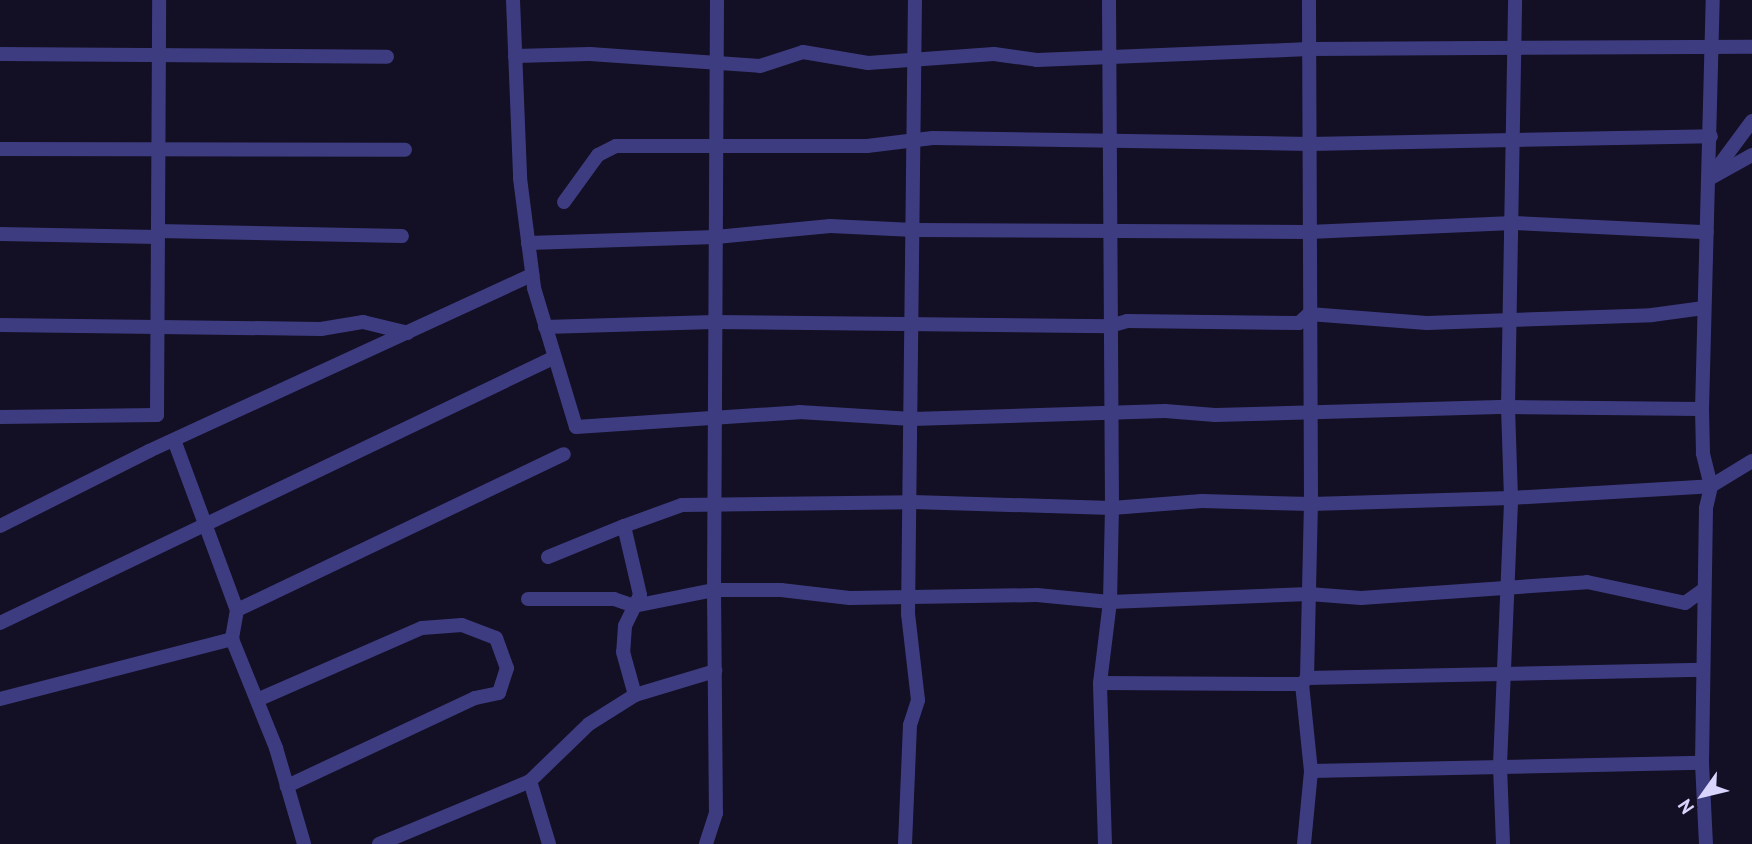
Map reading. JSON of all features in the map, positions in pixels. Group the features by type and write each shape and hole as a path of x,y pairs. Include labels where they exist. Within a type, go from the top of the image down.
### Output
{"street":[{"path":"0,417 157,415 155,327 158,234 155,148 159,0"},
{"path":"513,0 520,178 532,275 553,358 576,427 714,414 799,412 912,419 1111,411 1308,412 1508,407 1702,409"},
{"path":"706,844 716,813 713,590 717,0"},
{"path":"905,844 910,725 918,700 910,595 914,230 910,142 915,0"},
{"path":"1105,844 1100,683 1110,602 1112,508 1110,326 1113,233 1109,140 1109,0"},
{"path":"1304,844 1311,771 1304,681 1311,504 1308,412 1309,0"},
{"path":"1503,844 1500,765 1507,674 1511,498 1508,407 1515,0"},
{"path":"1706,844 1702,763 1703,538 1711,486 1703,453 1702,409 1713,0"},
{"path":"515,56 717,60 760,66 803,52 868,62 994,54 1037,60 1109,53 1309,49 1430,52 1514,47 1752,47"},
{"path":"0,54 387,57"},
{"path":"1709,179 1752,121"},
{"path":"564,202 607,148 693,145 718,148 910,142 933,138 1309,144 1513,137 1711,136"},
{"path":"0,149 405,150"},
{"path":"1709,179 1752,155"},
{"path":"528,243 716,237 830,226 1113,233 1309,232 1513,223 1707,232"},
{"path":"0,234 402,236"},
{"path":"0,526 174,440 532,275"},
{"path":"545,327 714,322 1110,326 1140,321 1299,323 1309,314 1427,323 1653,315 1704,308"},
{"path":"0,325 321,329 363,322 408,332"},
{"path":"0,623 553,358"},
{"path":"174,440 237,610 232,639 257,700 304,844"},
{"path":"237,610 564,454"},
{"path":"548,557 682,505 912,502 1112,508 1202,500 1311,504 1511,498 1711,486 1752,461"},
{"path":"624,526 640,594 625,626 624,652 635,695"},
{"path":"528,599 614,598 634,606 713,590 781,590 850,598 1037,595 1110,602 1309,594 1362,598 1587,582 1685,603 1703,590"},
{"path":"257,700 422,628 462,625 496,638 507,668 499,693 475,698 287,786"},
{"path":"0,699 232,639"},
{"path":"1100,683 1304,681 1703,670"},
{"path":"379,844 530,781 589,724 635,695 715,671"},
{"path":"1311,771 1500,765 1702,763"},
{"path":"530,781 549,844"}]}
